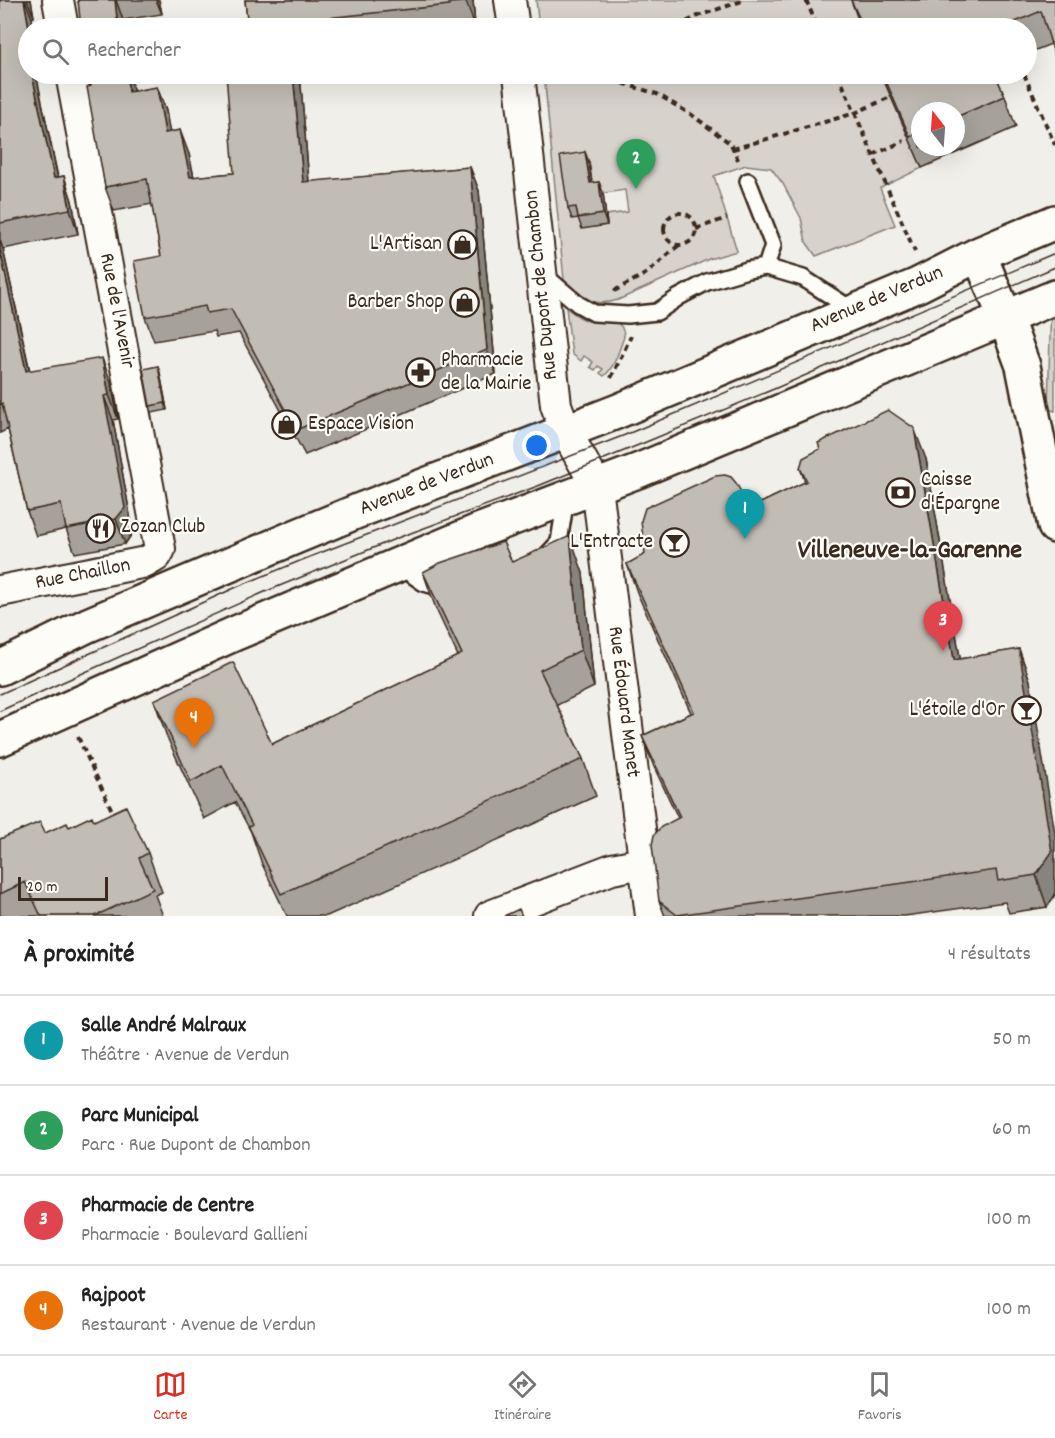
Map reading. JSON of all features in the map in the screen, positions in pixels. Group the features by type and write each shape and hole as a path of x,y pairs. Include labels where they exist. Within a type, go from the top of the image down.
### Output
{"main road":[{"name":"Avenue de Verdun","path":"0,668 88,625 295,537 566,432 918,285 979,254 1055,222"},
{"path":"979,254 1023,366 1053,505"},
{"path":"0,739 236,633 476,532 597,487 1055,297"}],"street":[{"path":"57,0 61,18"},
{"path":"510,0 513,18"},
{"name":"Rue de l'Avenir","path":"73,84 160,549"},
{"name":"Rue Dupont de Chambon","path":"520,84 556,405 566,432 597,487"},
{"name":"Rue Édouard Manet","path":"597,487 651,916"},
{"name":"Rue Chaillon","path":"0,591 146,562 156,556 160,549"},
{"path":"490,916 612,869 643,863"}],"lane":[{"path":"748,181 773,245 766,267"},
{"path":"540,272 578,304 594,313 628,315 657,312 707,282 766,267 802,278 855,311"},
{"path":"534,562 544,558 559,542 566,498"},
{"path":"398,565 424,584 452,591 462,588"}],"path":[{"path":"694,18 745,0"},
{"path":"806,0 814,18"},
{"path":"625,84 657,94 692,115 731,144 748,181"},
{"path":"842,84 918,260 918,285"},
{"path":"1028,84 1055,145"},
{"path":"733,149 855,113 888,98"},
{"path":"873,155 904,141"},
{"path":"684,213 693,219 696,229 696,234 684,245 669,241 664,232 666,222 673,214 684,213"},
{"path":"696,229 727,218"},
{"path":"578,304 606,295 647,273 679,245"},
{"path":"84,749 115,818"}],"shaded area":[{"path":"536,0 893,0 869,18 538,18"},
{"path":"545,84 885,84 911,143 911,156 917,156 922,168 880,188 895,225 816,256 806,242 801,218 783,184 771,168 746,165 714,176 737,251 709,259 618,300 601,303 582,296 564,280","holes":["625,190 628,212 606,215 607,225 582,228 580,218 570,198"]},
{"path":"1055,297 1055,411 1048,409 1051,299"},
{"path":"566,308 588,321 616,322 623,330 624,337 616,358 604,376 600,373 603,369 598,366 595,370 590,367 593,362 584,356 581,361 572,354"}],"building":[{"path":"0,0 24,0 27,18 18,18 18,84 34,84 54,178 64,176 70,209 0,223"},
{"path":"78,0 115,0 117,18 80,18"},
{"path":"245,0 466,0 466,2 449,3 449,5 326,18 247,18"},
{"path":"851,0 1055,0 1055,57 1041,11 1025,18 859,18"},
{"path":"91,84 128,84 129,92 157,87 165,133 180,130 190,177 234,173 227,84 294,84 303,182 470,167 487,350 296,430 231,309 207,313 205,306 145,317 134,261 161,256 147,179 105,187 87,87"},
{"path":"887,84 1000,84 1005,96 965,113 965,102 911,102 911,136"},
{"path":"585,152 590,183 599,182 603,214 578,218 576,207 568,208 560,156"},
{"path":"0,250 26,371 102,358 109,395 104,396 125,508 116,519 66,529 61,504 27,511 2,403 0,404"},
{"path":"158,366 165,403 150,406 143,369"},
{"path":"888,410 914,428 954,660 1019,649 1052,852 1036,875 998,881 996,870 677,915 659,901 652,845 654,835 661,827 680,817 642,736 694,712 627,564 645,554 641,521 645,508 715,476 725,475 731,477 736,483 750,508 807,481 800,468 803,458 820,449 818,443"},
{"path":"570,536 581,650 540,670 583,759 281,894 249,827 252,825 222,765 191,782 154,700 233,662 272,744 462,654 423,572 440,563 503,542 512,562"},
{"path":"126,806 148,853 139,858 153,889 95,916 41,916 25,882 0,894 0,839 40,822 45,833 67,823 69,827 92,816 94,821"},
{"path":"519,909 522,916 504,916"}],"tram line":[{"path":"0,694 239,586 625,435 1055,253"},
{"path":"0,711 267,591 646,442 1055,267"}],"place":[{"name":"Parc Municipal","path":"636,189"},
{"name":"L'Artisan","path":"463,245"},
{"name":"Barber Shop","path":"465,303"},
{"name":"Pharmacie de la Mairie","path":"420,373"},
{"name":"Espace Vision","path":"287,425"},
{"name":"Caisse d'Épargne","path":"900,493"},
{"name":"Zozan Club","path":"100,528"},
{"name":"Salle André Malraux","path":"745,539"},
{"name":"L'Entracte","path":"674,543"},
{"name":"Pharmacie de Centre","path":"943,651"},
{"name":"L'étoile d'Or","path":"1026,711"},
{"name":"Rajpoot","path":"194,748"}],"district":[{"name":"Villeneuve-la-Garenne","path":"910,551"}]}
